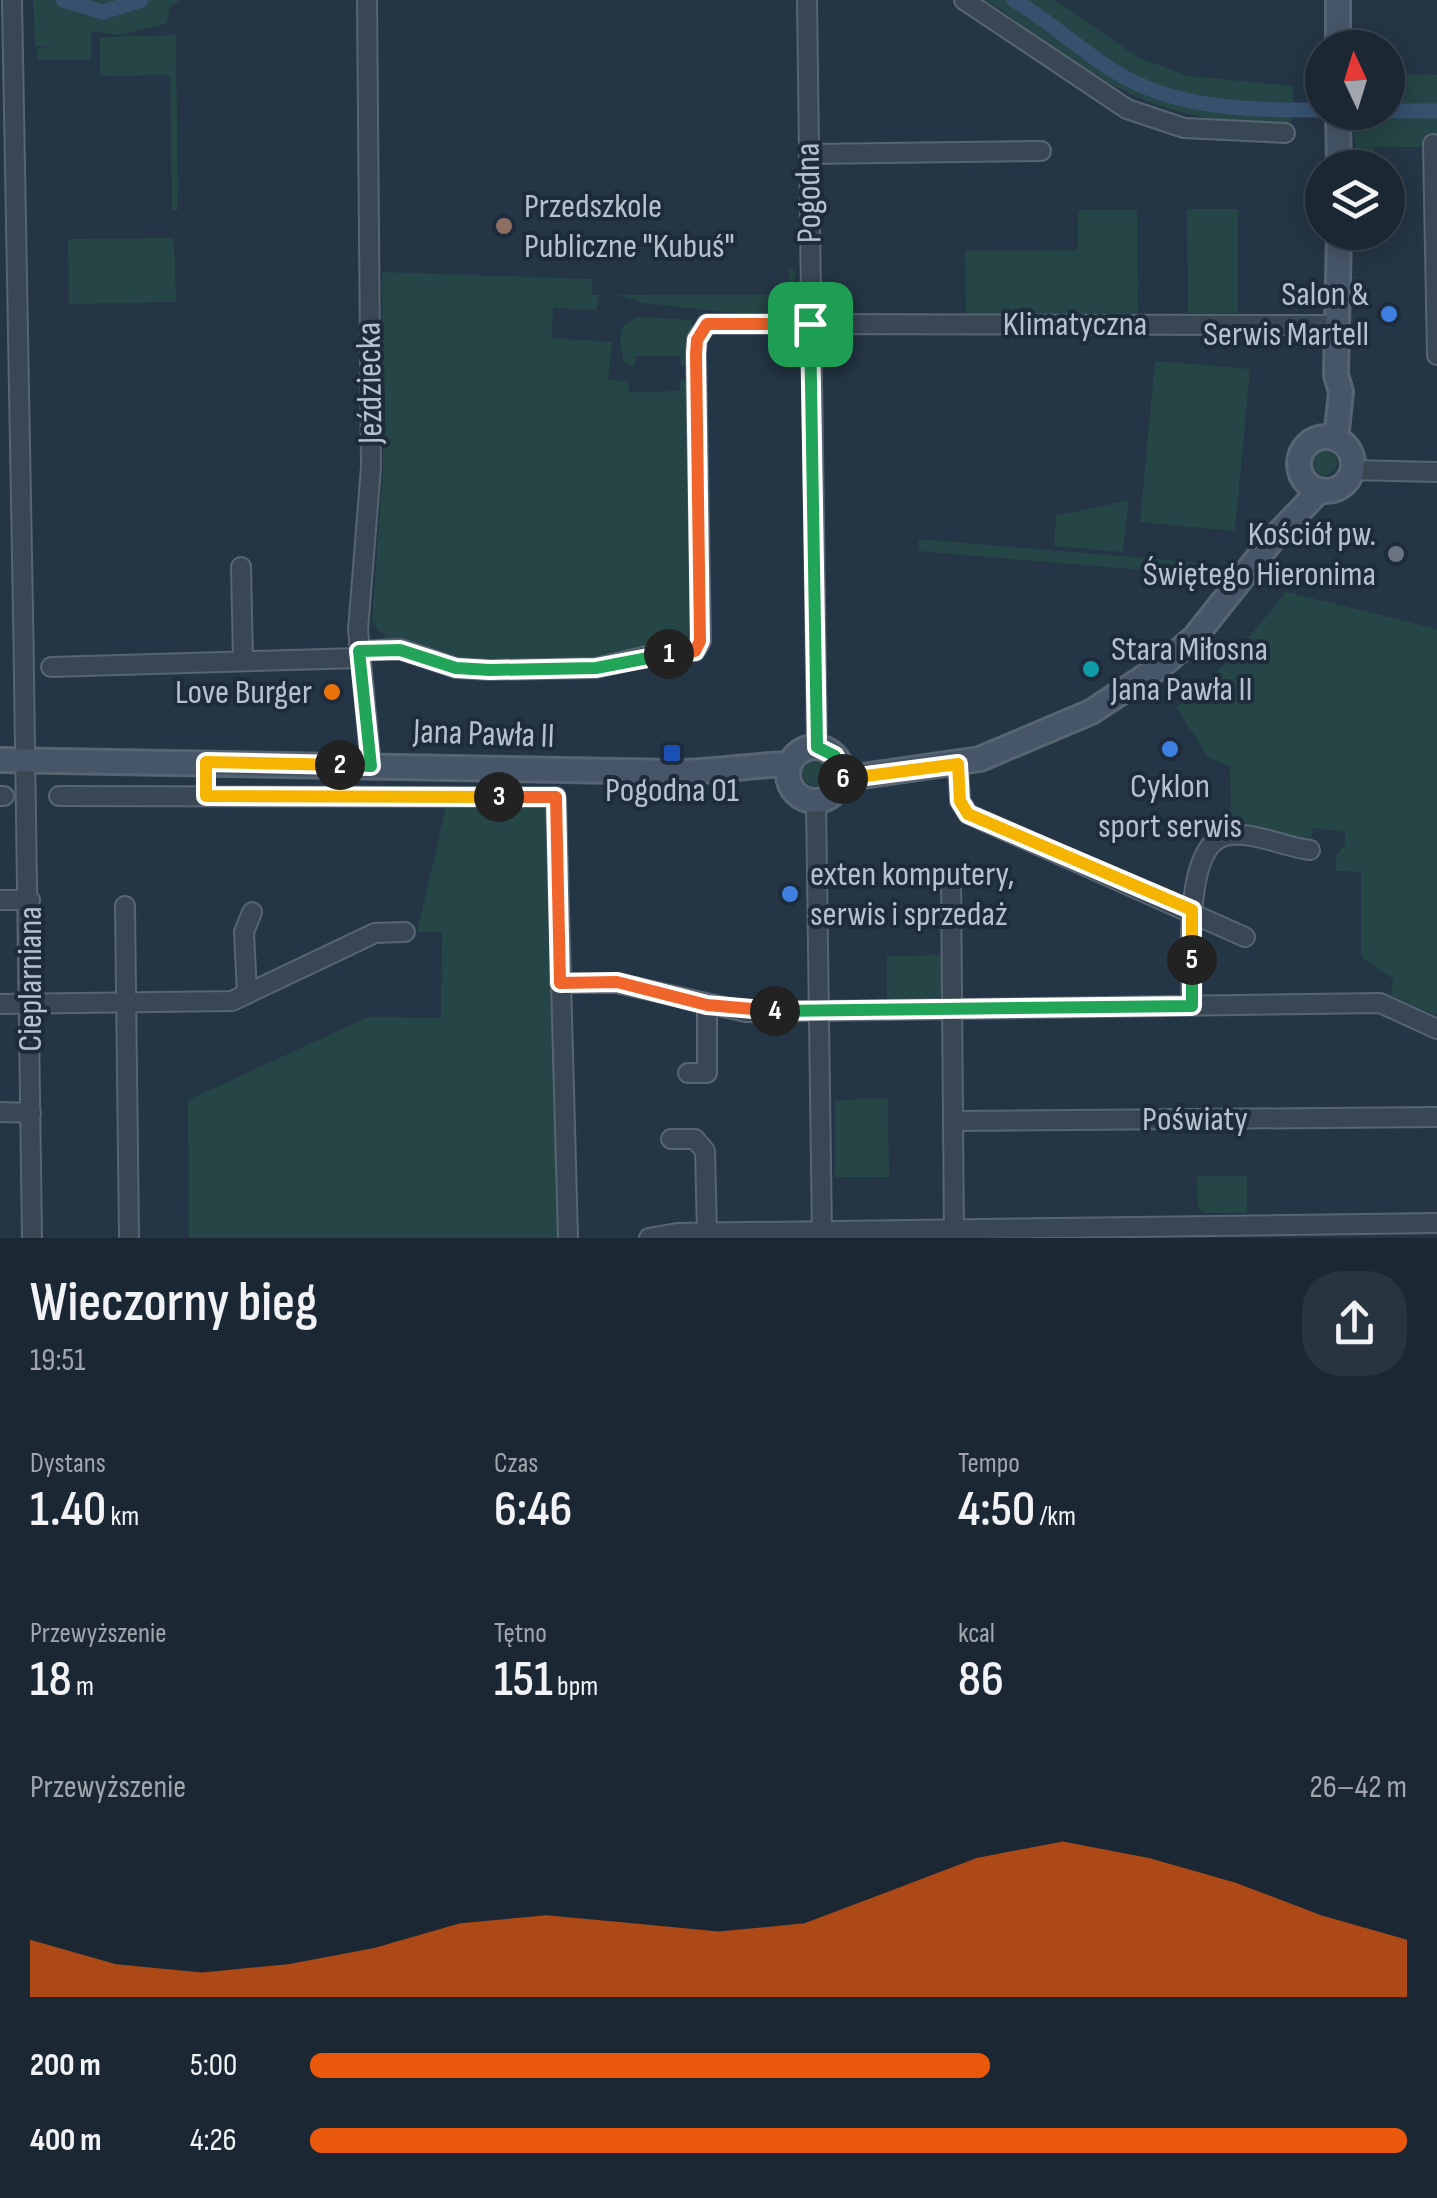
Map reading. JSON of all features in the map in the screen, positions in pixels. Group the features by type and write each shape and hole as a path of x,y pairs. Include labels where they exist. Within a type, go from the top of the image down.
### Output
{"street":[{"name":"Cieplarniana","path":"12,0 19,552 30,900 32,1238"},
{"name":"Jeździecka","path":"366,0 370,467 360,655 371,766"},
{"name":"Pogodna","path":"807,0 817,747"},
{"path":"964,0 1127,109 1184,128 1285,133"},
{"path":"1338,0 1338,30"},
{"path":"1433,144 1437,355"},
{"path":"809,154 1041,151"},
{"path":"1328,438 1327,390 1336,374 1339,325 1339,250"},
{"name":"Klimatyczna","path":"360,655 400,650 456,668 490,670 596,668 656,654 695,651 700,641 697,340 707,324 1339,325"},
{"path":"840,770 835,792 816,800 796,793 789,772 800,751 817,747 840,770 958,764 1091,712 1161,666 1220,609 1273,539 1278,519 1311,484 1343,484 1352,470 1350,452 1328,438"},
{"path":"1311,484 1301,453 1328,438"},
{"path":"1352,470 1437,472"},
{"path":"241,567 243,659"},
{"path":"50,668 360,655"},
{"path":"840,770 1005,746"},
{"name":"Jana Pawła II","path":"0,760 727,772 740,778 789,772"},
{"path":"206,762 206,796"},
{"path":"958,764 960,801 968,814 1245,936"},
{"path":"58,796 556,797 568,1238"},
{"path":"816,800 822,1235"},
{"path":"1192,1006 1193,890 1211,846 1224,836 1258,838 1310,850"},
{"path":"951,878 954,1234"},
{"path":"0,900 30,900"},
{"path":"125,906 130,1238"},
{"path":"247,994 244,932 252,912"},
{"path":"0,1004 227,1002 374,932 406,932"},
{"path":"560,983 617,982 746,1012 1380,1003 1437,1028"},
{"path":"688,1073 707,1073 707,1005"},
{"path":"0,1112 31,1112"},
{"name":"Poświaty","path":"953,1120 1437,1117"},
{"path":"671,1139 695,1140 704,1151 707,1233"},
{"path":"649,1238 707,1233 1186,1232 1437,1223"}],"green space":[{"path":"33,0 180,0 170,7 166,24 118,35 91,31 91,60 38,60 37,48 55,46 35,46"},
{"path":"986,0 1055,0 1139,58 1189,76 1294,86 1291,125 1196,116 1126,92"},
{"path":"176,35 178,210 172,210 170,75 100,76 100,37"},
{"path":"1405,74 1437,75 1437,142 1424,142 1425,147 1355,150 1354,130 1405,130"},
{"path":"1187,209 1238,209 1238,313 1188,313"},
{"path":"1078,210 1137,210 1138,313 966,313 965,251 1078,250"},
{"path":"174,238 176,302 69,304 68,239"},
{"path":"789,268 795,271 795,305 790,312 778,313 778,318 644,303 617,295 788,294"},
{"path":"382,272 592,279 592,295 600,295 596,310 553,308 552,338 612,342 608,380 628,381 629,392 680,391 680,379 689,383 690,644 573,661 471,662 411,643 383,644 385,633 379,632 372,621 383,470"},
{"path":"638,317 692,320 692,362 681,367 680,356 636,356 635,367 624,363 622,330"},
{"path":"1155,361 1250,369 1235,531 1140,522"},
{"path":"1325,451 1337,463 1325,475 1313,463"},
{"path":"1129,500 1123,552 1054,546 1056,516"},
{"path":"919,539 1201,563 1200,575 918,551"},
{"path":"1286,592 1437,629 1437,1016 1391,995 1393,979 1361,957 1361,872 1336,871 1336,855 1345,845 1345,832 1313,828 1311,843 1256,826 1231,826 1230,767 1208,757 1176,707 1230,660"},
{"path":"816,758 826,762 830,772 826,782 816,786 806,782 802,772 806,762"},
{"path":"447,803 548,804 560,1238 189,1238 188,1100 368,1017 441,1018 442,932 417,932"},
{"path":"943,955 943,994 936,999 887,1000 887,956"},
{"path":"888,1098 889,1177 835,1177 835,1100"},
{"path":"1197,1176 1247,1176 1247,1213 1204,1213 1198,1207"}],"waterway":[{"path":"63,0 103,12 141,0"},
{"path":"1014,0 1114,71 1162,94 1242,108 1305,110"},
{"path":"1405,111 1437,111"}],"place":[{"name":"Przedszkole Publiczne \"Kubuś\"","path":"504,226"},
{"name":"Salon & Serwis Martell","path":"1389,314"},
{"name":"Kościół pw. Świętego Hieronima","path":"1396,554"},
{"name":"Stara Miłosna Jana Pawła II","path":"1091,669"},
{"name":"Love Burger","path":"332,692"},
{"name":"Cyklon sport serwis","path":"1170,749"},
{"name":"Pogodna 01","path":"672,753"},
{"name":"exten komputery, serwis i sprzedaż","path":"790,894"}],"route":[{"path":"707,324 810,324 817,747 835,756 842,779 958,764 960,801 968,814 1192,910 1192,1006 746,1012 617,982 560,983 556,797 206,796 206,762 371,766 359,651 400,650 456,668 490,670 596,668 656,654 695,651 700,641 696,354 700,331 707,324"}]}
